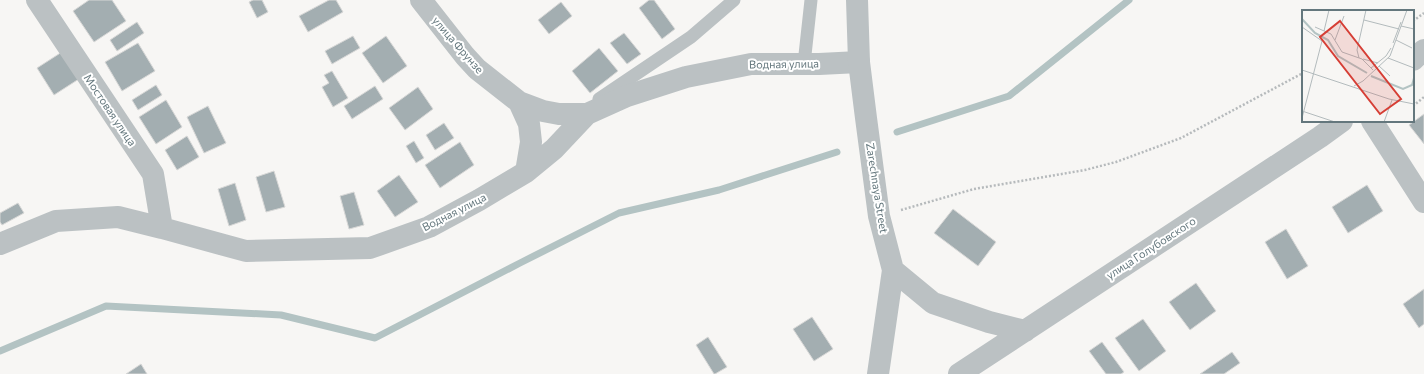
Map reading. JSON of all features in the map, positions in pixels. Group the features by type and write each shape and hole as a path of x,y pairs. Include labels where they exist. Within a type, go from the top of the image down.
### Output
{"street":[{"name":"Мостовая улица","path":"37,0 153,174 162,228"},
{"name":"улица Фрунзе","path":"421,0 477,69 519,102 543,111 578,114"},
{"name":"Zarechnaya Street","path":"857,0 859,62 879,216 893,270 878,374"},
{"path":"1414,59 1424,50"},
{"name":"Водная улица","path":"0,244 56,221 118,217 246,252 370,248 429,227 526,172 554,149 578,114 686,77 751,64 859,62"},
{"path":"519,102 529,124 531,142 526,172"},
{"name":"улица Голубовского","path":"959,374 1341,122"},
{"path":"1373,122 1424,202"},
{"path":"893,270 933,303 988,322 1025,331"}],"lane":[{"path":"578,114 691,37 734,0"},
{"path":"804,64 811,0"}],"path":[{"path":"1414,20 1424,13"},
{"path":"879,216 974,189 1084,170 1116,162 1181,138 1302,74"},
{"path":"1414,105 1424,97"}],"building":[{"path":"89,0 112,0 126,21 94,42 73,11"},
{"path":"253,0 262,0 268,12 257,18 249,2"},
{"path":"329,0 336,0 343,12 308,32 299,16"},
{"path":"649,0 654,0 675,29 662,39 639,8"},
{"path":"561,2 572,16 549,34 538,20"},
{"path":"137,22 144,33 117,51 110,40"},
{"path":"624,33 641,54 627,64 610,43"},
{"path":"353,36 360,48 332,64 325,51"},
{"path":"386,36 407,66 383,83 362,53"},
{"path":"138,43 155,71 122,91 105,62"},
{"path":"599,48 618,71 590,93 572,71"},
{"path":"65,50 82,77 54,95 37,68"},
{"path":"332,71 348,98 333,107 322,87 329,83 324,75"},
{"path":"156,85 162,95 138,110 132,100"},
{"path":"375,86 383,99 352,119 344,106"},
{"path":"418,87 433,109 405,130 389,108"},
{"path":"166,100 182,127 156,144 139,117"},
{"path":"208,106 226,143 204,153 187,117"},
{"path":"1424,114 1424,144 1409,125"},
{"path":"444,123 454,138 435,150 426,135"},
{"path":"187,136 199,157 177,170 165,150"},
{"path":"414,141 424,158 416,163 406,146"},
{"path":"460,142 474,165 440,188 425,165"},
{"path":"274,171 285,207 266,212 256,177"},
{"path":"399,175 418,202 395,217 377,191"},
{"path":"235,183 246,220 229,226 218,189"},
{"path":"1367,185 1383,211 1348,233 1332,207"},
{"path":"354,192 364,225 349,229 340,196"},
{"path":"18,203 24,213 2,225 0,222 0,213"},
{"path":"953,209 996,242 978,266 934,233"},
{"path":"1286,229 1308,266 1287,279 1265,242"},
{"path":"1196,283 1216,311 1190,330 1169,302"},
{"path":"1424,289 1424,324 1419,328 1403,304"},
{"path":"812,317 833,349 814,361 793,329"},
{"path":"1143,319 1166,351 1139,371 1115,338"},
{"path":"708,337 727,367 715,374 696,345"},
{"path":"1102,342 1124,372 1121,374 1106,374 1089,351"},
{"path":"1232,352 1240,363 1224,374 1200,374"},
{"path":"141,364 147,374 126,374"}],"waterway":[{"path":"897,132 1009,96 1129,0"},
{"path":"0,351 106,306 281,315 375,338 619,213 719,190 837,152"}]}
